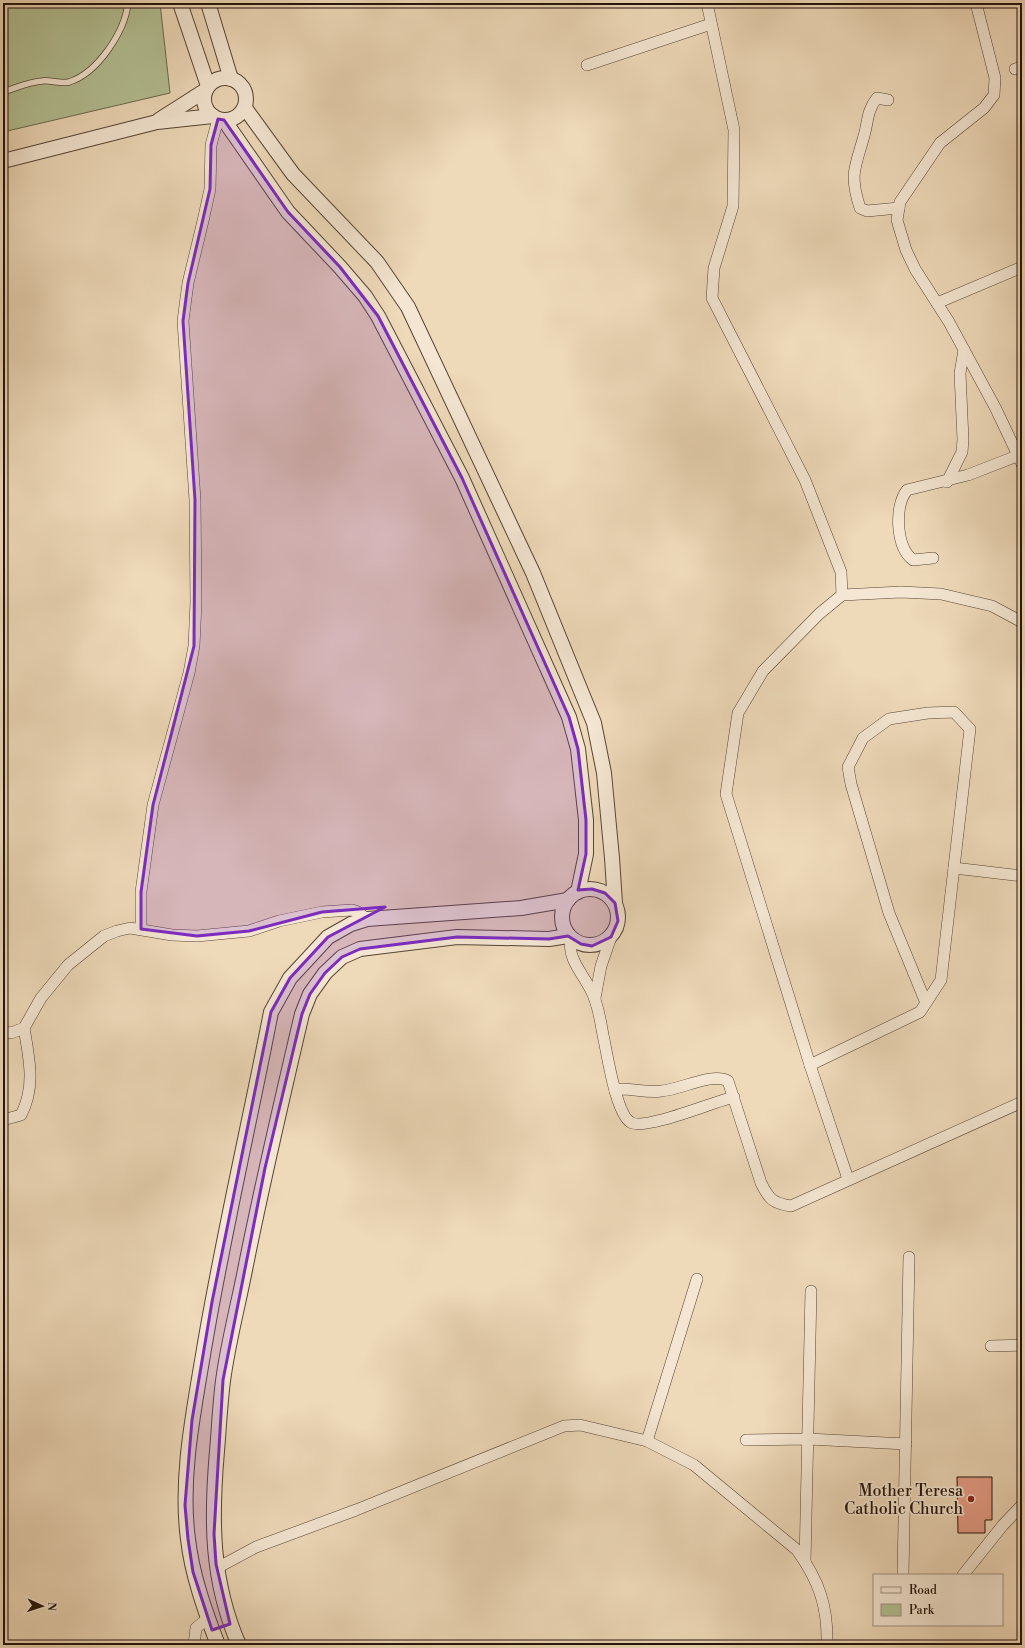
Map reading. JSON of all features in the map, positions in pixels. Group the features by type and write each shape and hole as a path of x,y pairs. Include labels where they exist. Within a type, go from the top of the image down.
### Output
{"street":[{"path":"180,3 207,88 205,104 218,118 288,212 340,267 365,296 378,316 462,478 570,717 578,749 586,827 586,854 573,896 562,914 564,929 569,937 571,954 595,998 615,1091 620,1110 624,1118 638,1124 669,1117 734,1097"},
{"path":"208,3 231,79"},
{"path":"707,3 734,130 733,206 714,268 712,298 805,480 841,572 842,595"},
{"path":"933,558 917,560 908,556 899,529 900,504 907,490 947,482 1019,460 996,409 964,350 937,303 915,269 906,250 898,220 900,202 940,143 984,108 994,95 995,78 976,3"},
{"path":"587,65 711,24"},
{"path":"3,161 158,122 236,117 245,108 246,102 244,90 237,81 231,79 219,79 158,122"},
{"path":"888,100 877,98 869,109 864,136 854,165 855,191 860,208 866,211 899,208"},
{"path":"245,108 293,174 377,262 408,308 530,566 594,723 604,773 615,903 618,921 601,966 595,998"},
{"path":"141,929 141,892 153,805 189,673 194,646 196,602 195,500 183,321 188,283 204,221 210,189 211,145 218,118"},
{"path":"937,303 962,291 1022,267"},
{"path":"947,482 962,452 963,440 960,374 964,350"},
{"path":"848,1179 810,1065 726,794 738,713 763,671 819,614 842,595 901,592 941,594 992,606 1022,622"},
{"path":"810,1065 920,1012 926,1003 941,980 970,729 954,712 928,713 888,719 863,738 848,767 851,784 889,913 926,1003"},
{"path":"954,868 1022,876"},
{"path":"218,1645 193,1572 188,1539 186,1506 192,1420 212,1302 271,1012 290,978 328,936 367,919 520,908 573,896 592,889 599,890 611,898 615,903"},
{"path":"3,1032 11,1033 24,1028 41,998 68,966 104,936 130,928 172,935 197,936 249,931 279,921 322,912 352,910 367,919"},
{"path":"239,1645 230,1624 217,1568 213,1507 223,1380 265,1168 302,1014 310,994 325,973 342,957 360,949 457,937 550,939 569,937 581,944 592,946 602,943 611,937"},
{"path":"3,1120 20,1115 28,1103 31,1089 30,1061 24,1028"},
{"path":"615,1091 627,1089 661,1092 716,1078 728,1081 761,1183 769,1198 779,1204 791,1206 848,1179 1022,1102"},
{"path":"903,1574 909,1257"},
{"path":"647,1442 697,1279"},
{"path":"805,1562 811,1291"},
{"path":"991,1346 1022,1345"},
{"path":"217,1568 256,1547 356,1510 564,1426 580,1425 647,1442 694,1465 797,1550 820,1589 827,1622 826,1645"},
{"path":"746,1440 808,1439 906,1444"},
{"path":"964,1574 1003,1525 1022,1505"},
{"path":"194,1645 196,1628 210,1624 230,1624"}],"lane":[{"path":"3,92 33,82 67,82 86,72 97,62 115,39 124,23 128,3"}],"highlighted area":[{"path":"218,119 224,120 288,212 340,267 378,316 462,478 569,717 578,749 586,820 586,854 578,890 592,889 605,893 615,903 618,921 611,937 592,946 581,944 568,936 549,939 457,937 360,949 342,957 325,973 310,994 302,1014 265,1168 223,1380 214,1534 216,1564 230,1624 212,1630 193,1572 188,1539 185,1505 192,1420 212,1302 271,1012 290,978 328,937 385,907 322,912 249,931 197,936 141,929 141,892 153,805 194,646 195,500 183,321 188,283 210,189 211,145"}],"green space":[{"path":"3,3 160,3 170,93 3,132"}],"building":[{"name":"Mother Teresa Catholic Church","path":"957,1477 992,1477 992,1520 985,1520 985,1533 958,1533"}],"place":[{"name":"Mother Teresa Catholic Church","path":"971,1499"}]}
